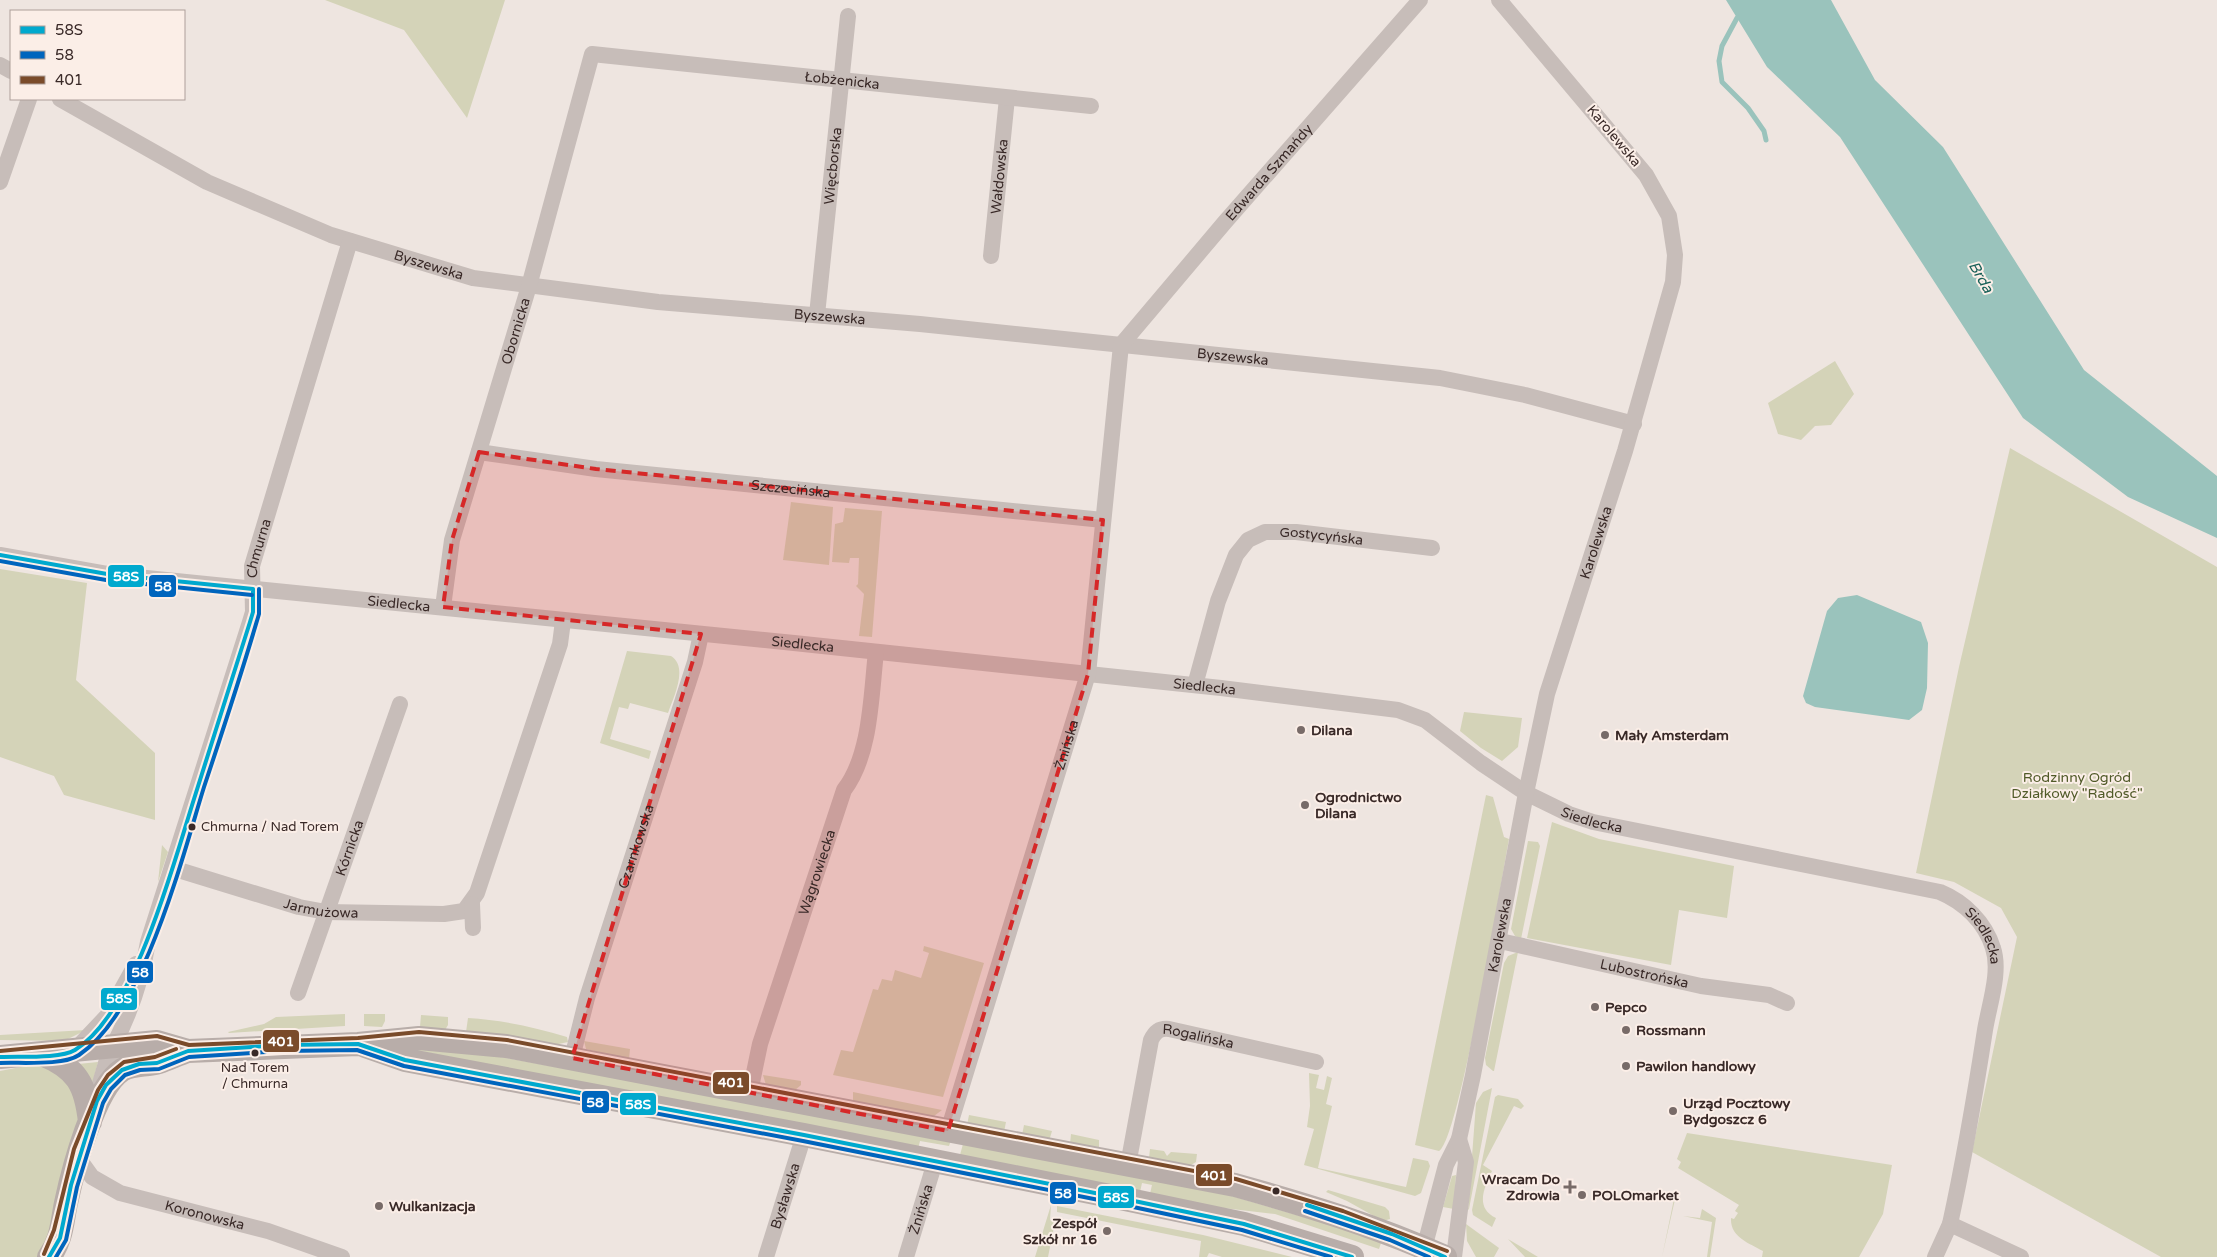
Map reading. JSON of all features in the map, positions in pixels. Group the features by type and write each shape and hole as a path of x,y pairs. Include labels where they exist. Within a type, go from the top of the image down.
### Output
{"main road":[{"path":"0,1057 157,1042 188,1051 358,1044 419,1038 506,1046 1235,1185 1297,1202 1378,1229 1430,1254"},
{"path":"358,1044 405,1060 804,1135 1244,1224 1352,1257"},
{"path":"56,1251 66,1204 79,1159 97,1101 106,1085 122,1070 139,1064 157,1063 188,1051"},
{"path":"42,1054 57,1060 76,1075 86,1099 90,1124"}],"street":[{"name":"Edwarda Szmańdy","path":"1121,345 1224,222 1420,0"},
{"name":"Karolewska","path":"1430,1254 1446,1165 1459,1138 1500,941 1526,793 1547,694 1634,424 1674,282 1675,255 1668,216 1659,195 1646,175 1499,0"},
{"name":"Więcborska","path":"817,315 848,16"},
{"name":"Łobżenicka","path":"592,54 1091,106"},
{"name":"Obornicka","path":"443,607 452,540 529,286 592,54"},
{"name":"Wałdowska","path":"991,256 1008,98"},
{"path":"0,182 29,100"},
{"name":"Byszewska","path":"62,100 207,182 330,235 473,278 658,302 817,315 1440,378 1525,395 1634,424"},
{"name":"Chmurna","path":"97,1101 113,1046 128,1015 144,966 148,942 253,612 252,566 350,241"},
{"name":"Żnińska","path":"948,1131 1088,674 1121,345"},
{"name":"Szczecińska","path":"479,452 596,469 1103,520"},
{"name":"Gostycyńska","path":"1195,685 1218,601 1236,555 1248,540 1265,532 1296,532 1432,548"},
{"name":"Siedlecka","path":"0,555 107,574 1195,685 1398,710 1425,720 1526,793 1569,814 1600,824 1918,887 1951,897 1971,912 1993,947 1996,960 1950,1224 1935,1257"},
{"path":"473,928 472,904 560,644 564,621"},
{"name":"Czarnkowska","path":"572,1058 587,998 696,662 701,634"},
{"name":"Wągrowiecka","path":"750,1092 760,1044 844,790 855,776 868,725 876,652"},
{"name":"Kórnicka","path":"298,993 326,912 334,896 400,704"},
{"name":"Jarmużowa","path":"172,868 299,907 326,912 444,914 464,911 472,904"},
{"name":"Lubostrońska","path":"1500,941 1701,986 1769,996 1787,1003"},
{"name":"Chmurna","path":"74,1051 107,1016 148,942"},
{"name":"Rogalińska","path":"1128,1165 1150,1040 1155,1032 1169,1029 1316,1062"},
{"name":"Bysławska","path":"766,1257 804,1135"},
{"name":"Karolewska","path":"1454,1257 1466,1162 1459,1138"},
{"name":"Koronowska","path":"79,1159 92,1177 112,1189 129,1196 225,1218 342,1257"},
{"name":"Żnińska","path":"906,1257 936,1162"},
{"path":"1950,1224 2021,1257"}],"highlighted area":[{"path":"479,452 596,469 1103,520 1088,674 948,1131 572,1058 701,634 443,607 452,540"}],"green space":[{"path":"325,0 505,0 467,118 404,30"},
{"path":"1835,361 1854,394 1831,425 1815,426 1801,440 1778,434 1768,403"},
{"name":"Rodzinny Ogród Działkowy \"Radość\"","path":"2010,448 2217,567 2217,1257 2161,1257 1972,1152 2017,937 2001,908 1954,882 1916,873 1959,667"},
{"path":"791,502 833,507 829,565 783,560"},
{"path":"845,508 882,511 872,637 859,636 864,594 856,586 858,584 859,558 850,558 849,563 832,562 835,524 843,522"},
{"path":"0,569 87,583 76,680 155,753 155,820 64,795 54,776 0,757"},
{"path":"627,651 671,656 679,667 678,683 668,713 630,703 628,709 619,707 610,739 651,751 649,759 600,743"},
{"path":"1464,712 1522,718 1518,747 1502,761 1481,748 1460,731"},
{"path":"1486,795 1493,797 1504,837 1509,839 1468,1058 1447,1136 1439,1151 1415,1145"},
{"path":"1552,822 1599,839 1734,866 1727,918 1679,910 1671,965 1527,938"},
{"path":"1528,841 1538,842 1540,846 1521,939 1515,936 1511,929"},
{"path":"162,845 168,852 158,882"},
{"path":"924,946 984,963 943,1097 833,1075 841,1050 853,1052 873,989 878,990 882,979 892,981 895,970 921,978 929,953 923,951"},
{"path":"1518,952 1493,1071 1486,1065 1485,1058 1504,963 1508,956"},
{"path":"345,1014 345,1026 228,1032 264,1024 276,1017"},
{"path":"364,1014 385,1014 385,1021 382,1027 364,1026"},
{"path":"421,1015 448,1017 448,1025 445,1030 420,1027"},
{"path":"468,1018 493,1020 530,1027 567,1037 568,1042 554,1045 466,1032"},
{"path":"86,1030 64,1041 0,1040 0,1035"},
{"path":"584,1041 630,1049 629,1059 586,1049"},
{"path":"394,1046 468,1051 951,1140 949,1146 920,1141 918,1149"},
{"path":"98,1062 93,1081 92,1082 78,1064"},
{"path":"41,1065 62,1073 82,1109 42,1257 0,1257 0,1071"},
{"path":"1309,1073 1319,1075 1316,1088 1324,1090 1327,1076 1332,1078 1326,1104 1332,1106 1318,1168 1406,1187 1413,1158 1428,1161 1430,1166 1421,1193 1415,1196 1304,1165 1314,1129 1307,1127 1310,1106"},
{"path":"763,1075 801,1081 801,1085 794,1091 766,1085"},
{"path":"1492,1088 1468,1210 1476,1103 1483,1092"},
{"path":"853,1092 942,1110 934,1116 853,1103"},
{"path":"1498,1095 1518,1099 1524,1106 1521,1109 1514,1106 1483,1165 1492,1171 1485,1189 1483,1202 1489,1213 1496,1218 1492,1227 1473,1215 1472,1210 1495,1097"},
{"path":"969,1115 1006,1122 1004,1132 967,1125"},
{"path":"1024,1125 1052,1131 1049,1141 1022,1135"},
{"path":"1687,1133 1892,1165 1883,1214 1859,1257 1762,1257 1763,1251 1741,1239 1734,1230 1731,1218 1734,1219 1738,1213 1735,1211 1739,1205 1678,1168 1681,1162 1677,1159"},
{"path":"1071,1134 1099,1140 1099,1147 1070,1144"},
{"path":"963,1144 1218,1192 1382,1240 1379,1249 1275,1214 1215,1207 1150,1194 1152,1185 1142,1183 1140,1192 960,1155"},
{"path":"1150,1149 1164,1151 1167,1156 1171,1152 1197,1154 1196,1162 1191,1165 1149,1158"},
{"path":"1456,1175 1454,1209 1443,1207 1452,1176"},
{"path":"1328,1190 1385,1207 1389,1211 1390,1219 1383,1221 1347,1201 1326,1192"},
{"path":"1675,1194 1676,1195 1662,1257"},
{"path":"1051,1205 1050,1220 1055,1222 1048,1257 1035,1257"},
{"path":"1057,1206 1203,1235 1292,1257 1222,1257 1209,1253 1207,1257 1199,1257 1201,1241 1057,1212"},
{"path":"1702,1209 1716,1218 1710,1257 1707,1257 1712,1222 1683,1216 1700,1218"},
{"path":"1466,1224 1499,1248 1494,1257 1476,1257 1467,1241"},
{"path":"1508,1239 1538,1257 1525,1257"}],"water":[{"name":"Brda","path":"1726,0 1831,0 1875,80 1943,147 2084,370 2217,476 2217,538 2128,497 2023,418 1840,137 1767,67"},
{"path":"1857,595 1921,622 1928,643 1927,688 1922,710 1909,720 1815,707 1806,703 1803,696 1827,611 1838,598"}],"waterway":[{"path":"1737,18 1722,46 1719,61 1722,82 1748,108 1764,131 1766,140"}],"transit line":[{"name":"58S","path":"0,555 107,574 253,589"},
{"name":"58","path":"0,561 106,580 252,595"},
{"name":"58S","path":"0,1057 50,1056 75,1050 96,1031 116,1004 133,972 163,898 253,612 253,589"},
{"name":"58","path":"0,1063 63,1061 79,1055 102,1034 123,1005 141,970 157,932 184,854 259,614 259,589"},
{"name":"401","path":"0,1051 157,1036 189,1045 358,1038 419,1032 507,1040 1236,1179 1343,1211 1447,1251"},
{"name":"58S","path":"49,1257 60,1238 71,1185 97,1101 106,1085 122,1070 139,1064 157,1063 188,1051 283,1045 358,1044 405,1060 804,1135 1244,1224 1352,1257"},
{"name":"401","path":"44,1254 54,1230 74,1149 98,1090 108,1075 124,1062 155,1057 176,1049"},
{"name":"58","path":"56,1257 66,1240 77,1187 103,1103 111,1089 125,1075 140,1070 159,1069 189,1057 283,1051 357,1050 404,1066 803,1141 1242,1230 1331,1257"},
{"name":"58S","path":"1307,1205 1392,1234 1445,1257"},
{"name":"58","path":"1305,1211 1390,1240 1429,1257"}],"place":[{"name":"Dilana","path":"1301,730"},
{"name":"Mały Amsterdam","path":"1605,735"},
{"name":"Ogrodnictwo Dilana","path":"1305,805"},
{"name":"Chmurna / Nad Torem","path":"192,827"},
{"name":"Pepco","path":"1595,1007"},
{"name":"Rossmann","path":"1626,1030"},
{"name":"Nad Torem / Chmurna","path":"255,1053"},
{"name":"Pawilon handlowy","path":"1626,1066"},
{"name":"Urząd Pocztowy Bydgoszcz 6","path":"1673,1111"},
{"name":"Wracam Do Zdrowia","path":"1570,1187"},
{"name":"POLOmarket","path":"1582,1195"},
{"name":"Wulkanizacja","path":"379,1206"},
{"name":"Zespół Szkół nr 16","path":"1107,1231"}]}
